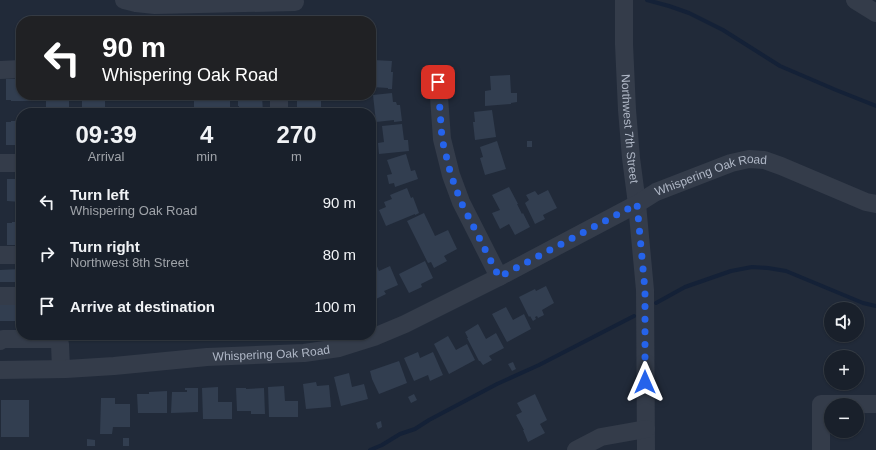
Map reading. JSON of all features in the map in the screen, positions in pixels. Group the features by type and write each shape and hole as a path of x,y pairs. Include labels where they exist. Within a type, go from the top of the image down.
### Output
{"street":[{"path":"124,0 155,5 295,2"},
{"name":"Northwest 7th Street","path":"624,0 627,110 645,290 646,450"},
{"path":"855,0 876,13"},
{"path":"0,70 16,70"},
{"path":"438,82 442,139 451,175 461,202 499,277"},
{"name":"Whispering Oak Road","path":"376,336 405,324 499,277 637,204 656,192 732,163 749,159 764,160 866,202 876,204"},
{"path":"0,163 16,162"},
{"path":"0,255 16,255"},
{"path":"0,296 16,296"},
{"path":"0,341 2,339 16,338"},
{"path":"57,340 60,344 61,369"},
{"name":"Whispering Oak Road","path":"0,370 114,366 207,356 304,353 339,348 364,340"},
{"path":"821,450 821,404 876,404"},
{"path":"576,450 601,437 646,429"}],"building":[{"path":"376,60 392,61 392,89 376,87"},
{"path":"510,75 511,93 517,93 517,102 511,104 485,106 485,91 491,90 490,76"},
{"path":"6,79 16,79 16,100 31,101 6,100"},
{"path":"392,93 393,102 400,105 402,121 394,122 394,120 376,122 376,108 374,108 374,100 376,100 376,95"},
{"path":"46,100 69,101 69,108 46,108"},
{"path":"105,100 105,108 82,108 83,101"},
{"path":"119,100 144,100 119,101"},
{"path":"194,100 230,100 230,108 194,108"},
{"path":"238,100 262,100 263,108 239,108"},
{"path":"297,100 321,100 321,108 297,108"},
{"path":"122,107 148,107 148,108"},
{"path":"492,110 496,137 475,140 473,122 475,122 474,112"},
{"path":"16,121 16,145 6,145 6,122"},
{"path":"402,124 404,140 408,140 409,151 379,154 378,143 384,142 382,126"},
{"path":"497,141 506,169 485,175 480,158 483,157 480,147"},
{"path":"527,141 532,141 532,147 527,147"},
{"path":"406,154 411,171 415,170 418,179 395,187 394,183 389,184 387,175 392,174 387,160"},
{"path":"7,179 16,179 16,202 7,201"},
{"path":"509,187 530,227 515,235 509,224 500,229 492,213 500,210 492,195"},
{"path":"407,188 411,198 413,197 419,213 386,226 379,210 386,207 384,202 392,199 390,195"},
{"path":"548,190 557,208 543,215 545,219 535,224 525,203 529,200 526,195 535,191 538,195"},
{"path":"424,213 435,236 448,230 457,249 444,256 447,261 434,268 431,262 428,263 407,221"},
{"path":"16,222 16,245 7,245 7,223"},
{"path":"425,261 433,278 421,284 422,287 409,293 399,274"},
{"path":"376,264 379,271 390,266 398,285 384,291 386,294 376,299"},
{"path":"16,269 16,282 0,282 0,270"},
{"path":"546,286 554,303 542,310 544,315 538,318 537,316 535,317 536,319 533,321 530,316 529,317 519,297 535,289 536,291"},
{"path":"0,305 16,305 16,321 0,321"},
{"path":"506,307 513,320 524,314 531,329 507,342 492,314"},
{"path":"478,324 486,339 496,333 504,348 489,356 492,360 483,365 479,361 465,332"},
{"path":"448,336 456,350 467,344 475,360 449,374 434,344"},
{"path":"418,352 420,358 433,352 443,375 430,381 428,375 414,381 404,358"},
{"path":"399,361 407,383 379,394 370,371"},
{"path":"513,362 516,369 512,371 508,364"},
{"path":"349,373 352,387 364,384 368,399 341,406 334,377"},
{"path":"316,382 317,386 329,385 331,407 306,409 303,384"},
{"path":"284,386 285,401 298,401 298,417 269,417 268,387"},
{"path":"218,387 218,402 232,402 232,419 203,419 202,388"},
{"path":"185,388 198,388 198,412 171,413 172,392 187,392"},
{"path":"236,388 264,388 265,414 251,414 251,411 237,411"},
{"path":"167,391 167,413 138,413 137,394"},
{"path":"414,394 417,400 411,403 408,397"},
{"path":"535,394 547,420 540,424 545,433 528,442 524,430 516,415 522,412 517,403"},
{"path":"101,398 115,398 115,404 130,404 130,427 113,427 112,434 100,434"},
{"path":"1,400 29,400 29,437 1,437"},
{"path":"381,421 382,427 378,429 376,423"},
{"path":"123,438 129,438 129,446 123,446"},
{"path":"87,439 95,440 95,446 87,446"}],"waterway":[{"path":"647,0 689,13 723,30 780,66 876,106"},
{"path":"656,303 685,287 731,271 752,267 786,271 863,303 876,306"},
{"path":"370,450 382,445 400,434 415,429 497,384 539,365 634,316"}],"route":[{"path":"438,82 442,139 451,175 461,202 499,277 637,204 645,290 645,382"}]}
